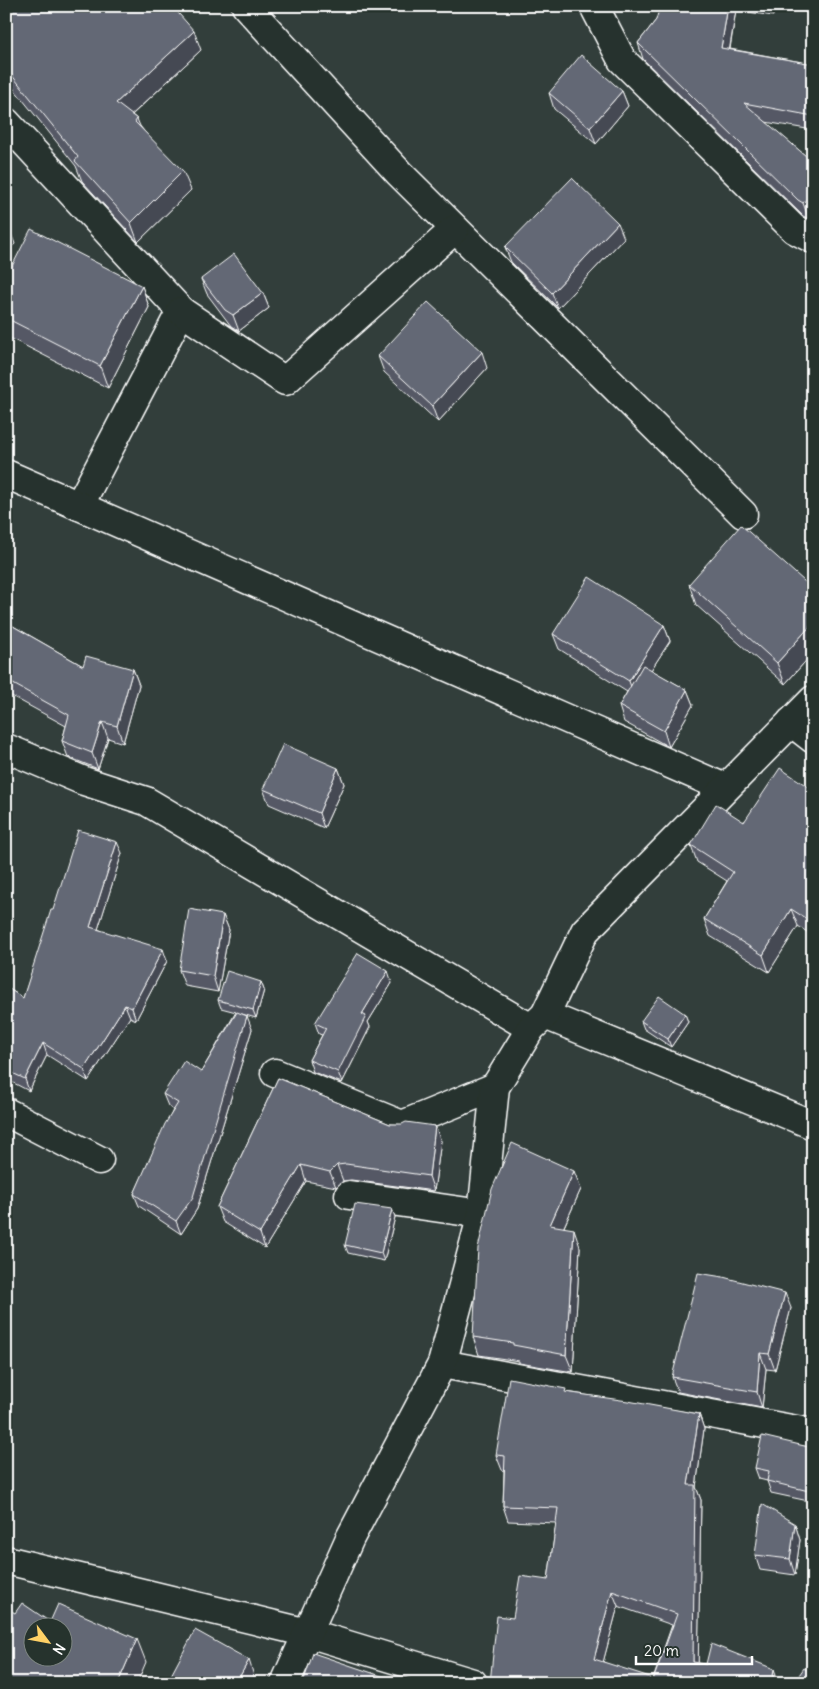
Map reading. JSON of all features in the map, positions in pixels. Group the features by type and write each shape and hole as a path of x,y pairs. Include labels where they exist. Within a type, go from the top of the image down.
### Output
{"street":[{"path":"246,6 398,173 743,514"},
{"path":"594,6 622,60 794,229 813,239"},
{"path":"6,122 182,311 285,381 455,229"},
{"path":"79,506 182,311"},
{"path":"6,474 725,788"},
{"path":"285,1683 350,1538 442,1364 482,1214 495,1087 538,1022 585,931 813,700"},
{"path":"791,722 813,739"},
{"path":"8,754 146,801 538,1022 813,1125"},
{"path":"275,1073 402,1125 495,1087"},
{"path":"6,1112 99,1160"},
{"path":"349,1195 482,1214"},
{"path":"442,1364 813,1433"},
{"path":"6,1560 308,1633 473,1683"}],"building":[{"path":"6,6 172,6 194,31 116,103 137,119 135,122 183,171 131,223 75,161 78,157 6,68"},
{"path":"660,6 728,6 721,48 813,64 813,116 744,103 813,162 813,192 803,203 638,43 656,20"},
{"path":"581,55 622,91 590,128 549,93"},
{"path":"572,178 618,223 552,293 505,247"},
{"path":"31,229 142,286 100,366 6,318 6,278"},
{"path":"234,254 263,293 233,315 225,310 201,279"},
{"path":"428,302 482,352 432,406 378,356"},
{"path":"741,525 813,589 813,623 777,663 689,584"},
{"path":"589,577 664,625 629,681 553,634"},
{"path":"6,622 83,666 86,656 133,669 117,726 102,722 92,753 62,741 69,715 6,680"},
{"path":"643,665 687,690 664,731 619,706"},
{"path":"283,744 338,768 319,813 263,789"},
{"path":"780,768 813,790 813,923 791,909 763,955 704,919 733,872 691,845 716,804 744,822"},
{"path":"78,830 117,842 90,927 163,949 132,1008 125,1005 84,1069 43,1043 25,1079 6,1070 6,987 23,998"},
{"path":"189,909 223,915 213,976 179,970"},
{"path":"358,953 388,971 362,1014 366,1016 338,1072 309,1060 326,1028 315,1023"},
{"path":"227,971 261,982 253,1010 218,1000"},
{"path":"659,996 685,1014 668,1039 641,1021"},
{"path":"237,1012 247,1016 193,1197 176,1221 134,1194 165,1124 178,1103 163,1094 184,1061 201,1072"},
{"path":"278,1078 390,1124 406,1122 435,1126 429,1176 346,1164 337,1165 330,1172 301,1165 260,1233 217,1207"},
{"path":"512,1143 574,1171 550,1225 574,1229 566,1355 513,1345 513,1343 473,1337 478,1248 492,1189"},
{"path":"355,1204 392,1209 381,1253 345,1245"},
{"path":"698,1273 723,1277 785,1293 769,1354 760,1353 757,1392 672,1377"},
{"path":"509,1378 566,1389 565,1392 699,1414 688,1485 695,1485 693,1662 706,1664 711,1644 774,1669 772,1683 652,1683 677,1614 612,1591 594,1659 650,1677 649,1683 490,1683 497,1616 513,1618 520,1576 548,1580 558,1508 503,1506 505,1456 496,1455"},
{"path":"762,1436 813,1448 813,1492 767,1481 769,1471 755,1468"},
{"path":"762,1504 795,1524 790,1559 755,1555"},
{"path":"22,1603 41,1616 22,1616 22,1666 72,1666 72,1616 53,1616 58,1604 137,1639 118,1683 6,1683 6,1608 15,1613"},
{"path":"195,1630 249,1660 236,1683 171,1683 168,1681"},
{"path":"313,1653 402,1683 303,1683"},
{"path":"804,1668 813,1674 813,1683 787,1683 791,1676 797,1678"}]}
